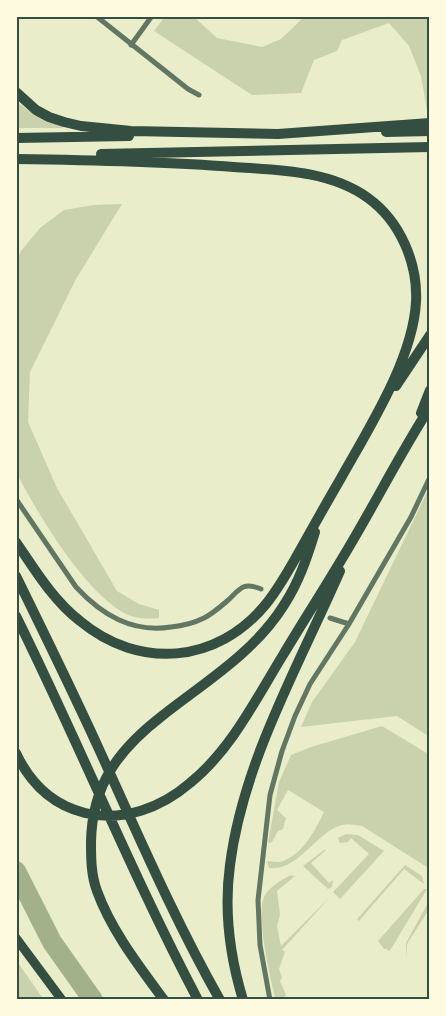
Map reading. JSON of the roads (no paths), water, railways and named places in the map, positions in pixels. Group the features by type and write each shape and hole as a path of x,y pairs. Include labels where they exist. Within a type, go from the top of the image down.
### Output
{"highway":[{"path":"16,92 36,110 49,117 81,126 131,131 278,134 430,123"},
{"path":"16,138 430,131"},
{"path":"16,158 430,147"},
{"path":"16,158 145,162 290,172 341,183 368,198 385,214 407,248 416,282 414,320 410,339 376,413 279,587 265,606 229,637 207,647 183,653 137,652 117,645 97,635 59,602 16,542"},
{"path":"376,413 430,336"},
{"path":"412,435 430,390"},
{"path":"16,753 30,778 44,792 59,803 77,811 99,816 120,816 147,809 172,797 191,783 226,746 247,715 356,536 412,435 430,407"},
{"path":"164,1000 142,970 106,911 97,890 91,860 92,818 96,801 114,763 127,747 142,732 229,666 250,646 284,606 305,564 320,515"},
{"path":"243,1000 236,976 228,907 230,866 236,829 244,797 272,723 356,536"},
{"path":"16,576 72,689 139,840 220,1000"},
{"path":"16,616 83,757 148,902 198,1000"}],"main road":[{"path":"16,938 62,1000"}],"street":[{"path":"96,16 188,89 199,95"},
{"path":"131,45 152,16"},
{"path":"270,1000 260,945 258,900 270,795 282,751 294,716 310,684 349,624 411,517 430,478"},
{"path":"16,499 76,587 87,599 103,612 134,626 150,628 185,625 202,619 213,612 228,601 238,589 252,585 261,589"},
{"path":"330,618 349,624"}],"waterway":[{"path":"16,871 52,942 93,1000"}]}
